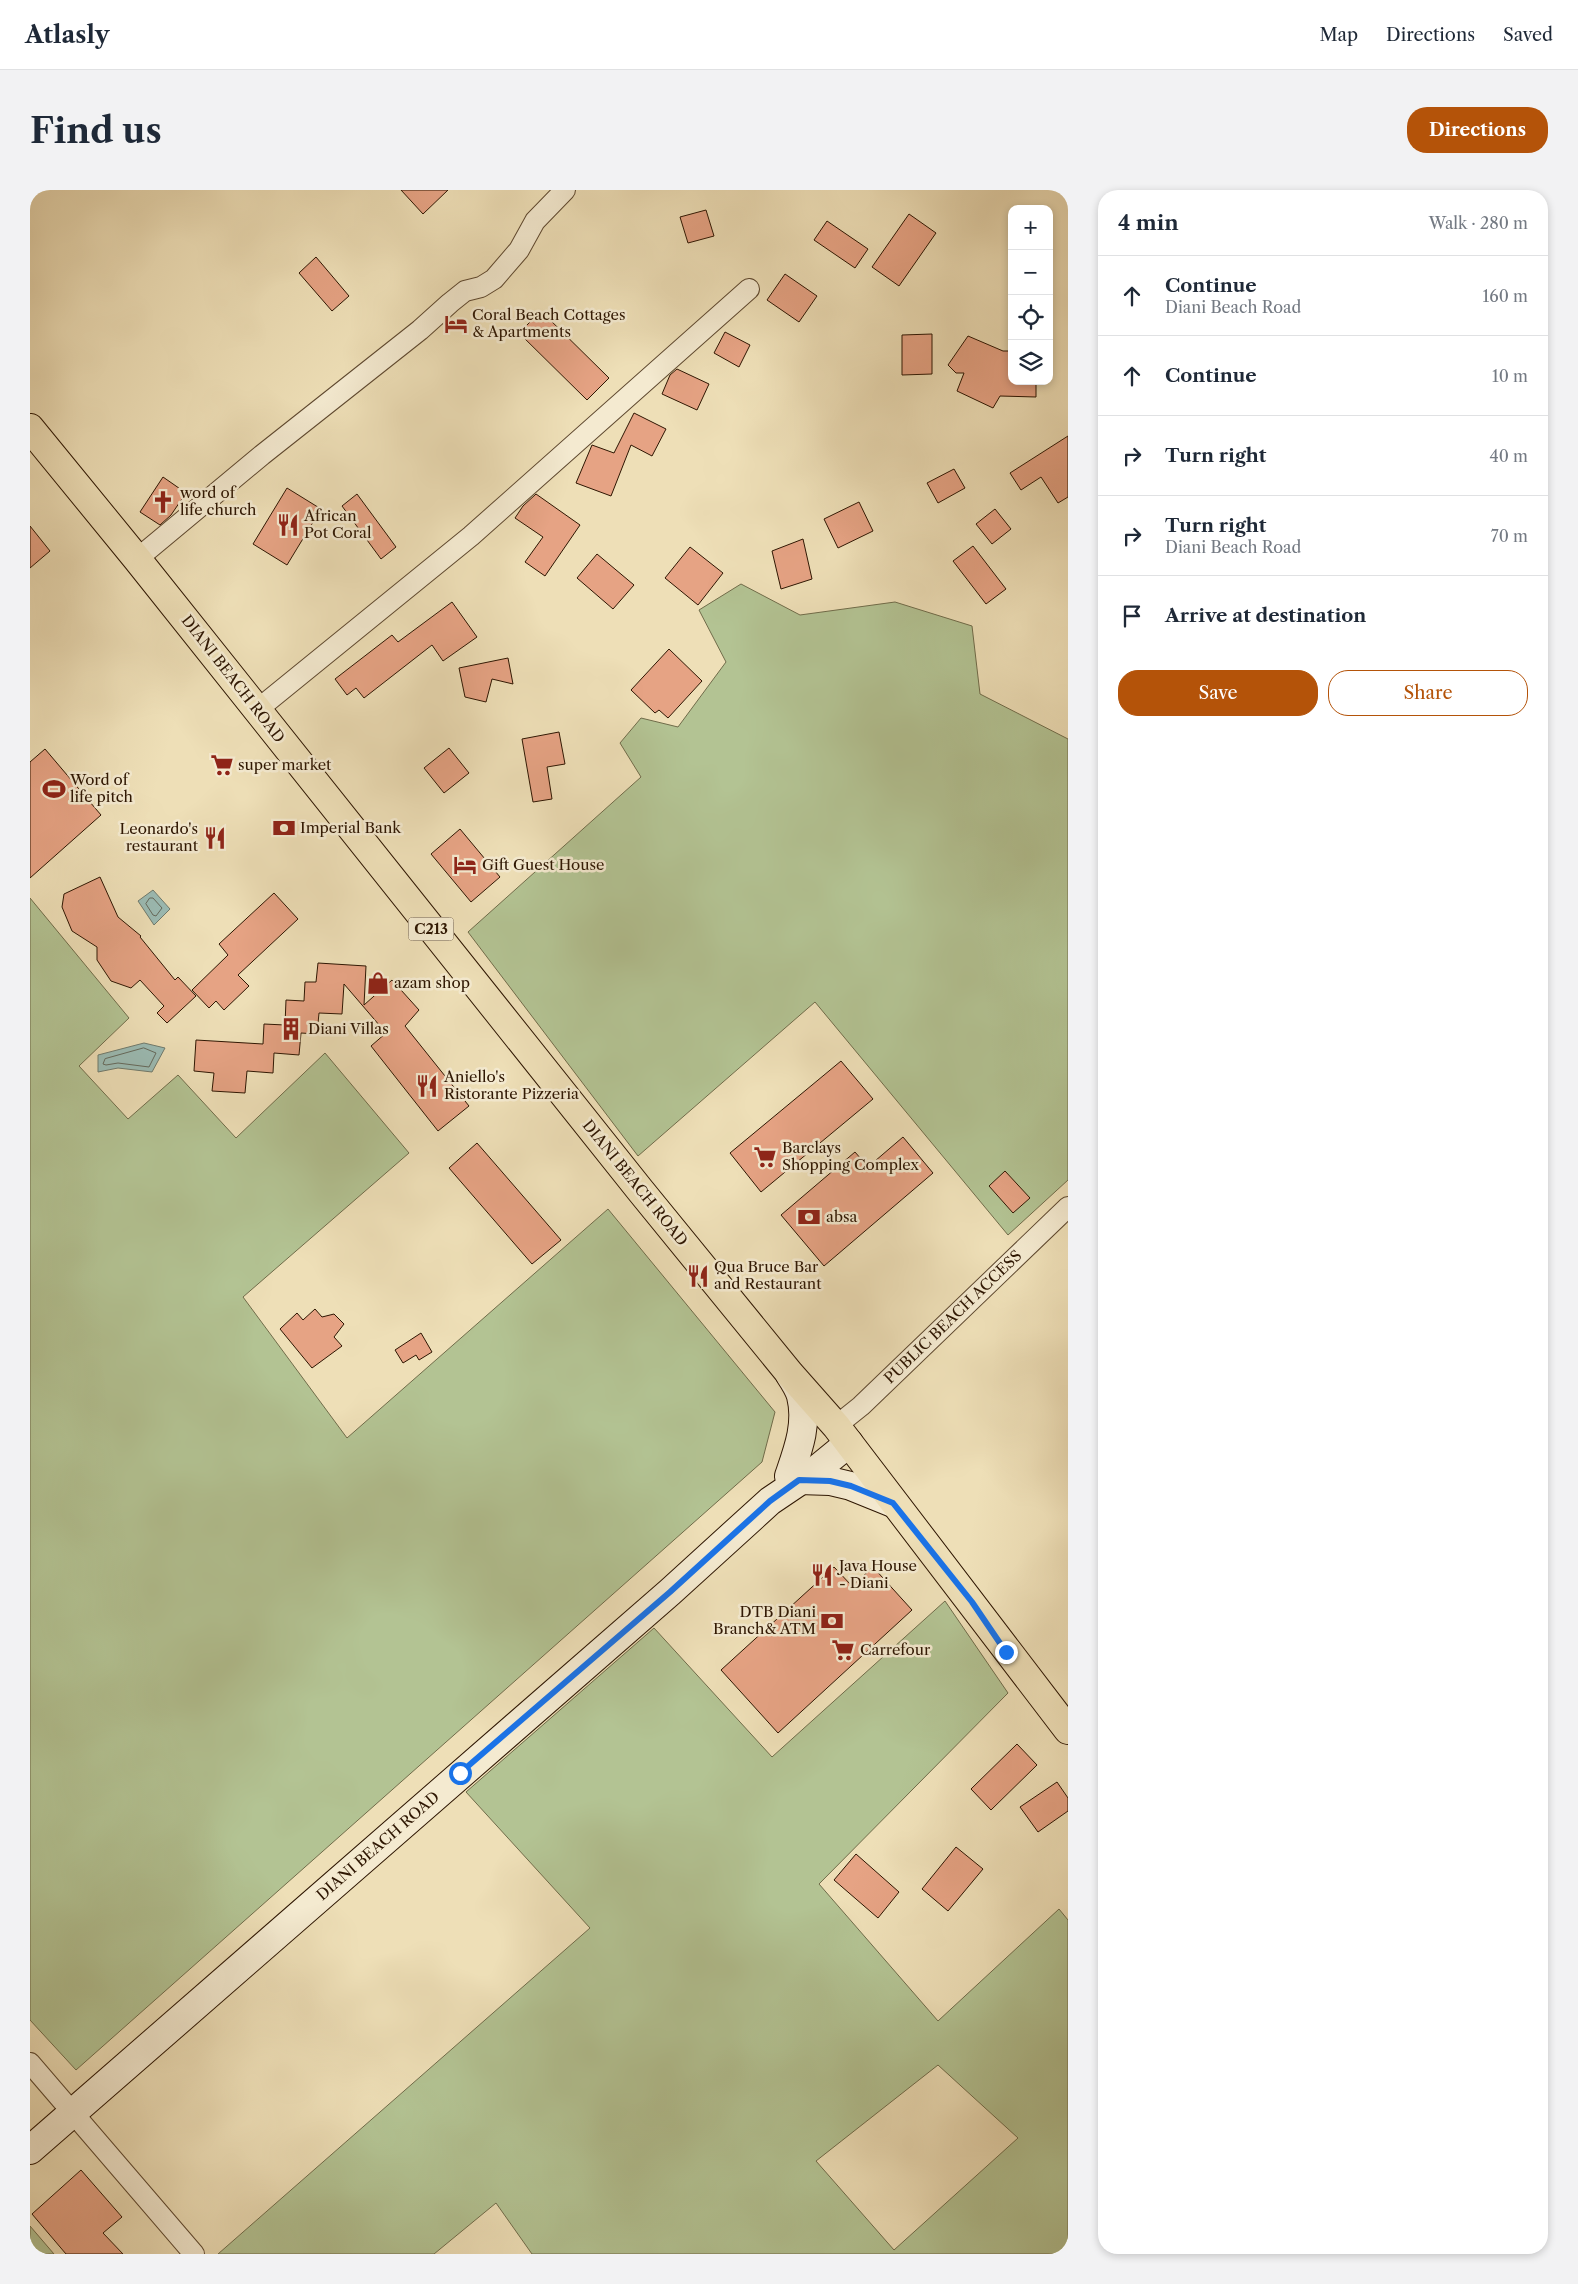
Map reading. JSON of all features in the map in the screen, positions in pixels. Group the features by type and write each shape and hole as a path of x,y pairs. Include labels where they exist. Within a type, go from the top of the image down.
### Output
{"main road":[{"name":"DIANI BEACH ROAD","path":"30,428 137,559 640,1190 842,1435 893,1503 972,1602 1006,1652 1068,1730"},
{"path":"790,1374 801,1395 803,1428 794,1478"},
{"path":"794,1478 816,1470 842,1435"},
{"name":"DIANI BEACH ROAD","path":"30,2150 670,1592 794,1478"},
{"path":"794,1478 844,1484 893,1503"}],"street":[{"path":"137,559 262,455 420,330 465,291 481,287 494,280 519,250 535,221 565,190"},
{"path":"257,710 471,536 749,289"},
{"name":"PUBLIC BEACH ACCESS","path":"842,1435 861,1406 1068,1207"},
{"path":"30,2063 194,2254"}],"green space":[{"path":"741,584 800,615 895,602 972,626 980,694 1068,739 1068,1180 1008,1235 815,1002 638,1156 468,932 641,777 620,743 641,718 678,727 726,662 699,610"},
{"path":"30,898 129,1018 79,1066 128,1119 178,1075 236,1138 325,1053 409,1153 243,1297 347,1438 608,1209 775,1412 762,1462 76,2070 30,2020"},
{"path":"945,1601 1008,1693 819,1884 938,2021 1059,1909 1068,1920 1068,2254 532,2254 496,2203 434,2254 218,2254 590,1928 466,1792 654,1628 772,1757","holes":["938,2065 1018,2138 894,2250 816,2161"]},
{"path":"30,2226 54,2254 30,2254"}],"water":[{"path":"153,890 170,909 154,925 138,901"},
{"path":"144,1043 165,1048 152,1072 118,1068 98,1072 98,1055"}],"building":[{"path":"401,190 448,190 423,214"},
{"path":"706,210 714,236 688,243 680,217"},
{"path":"909,214 936,233 899,286 872,267"},
{"path":"827,221 868,249 855,268 814,240"},
{"path":"316,257 349,296 332,311 299,273"},
{"path":"785,274 817,296 799,322 767,300"},
{"path":"541,311 609,378 587,400 519,333"},
{"path":"725,332 750,345 739,367 714,353"},
{"path":"932,334 932,374 902,375 902,335"},
{"path":"968,336 1003,351 1008,351 1008,385 1036,385 1036,397 1000,396 993,408 957,391 964,373 956,373 948,365"},
{"path":"677,369 709,384 697,410 662,394 670,375"},
{"path":"634,413 666,429 652,456 631,445 611,496 576,483 592,445 614,453"},
{"path":"1068,436 1068,497 1058,503 1041,477 1021,490 1010,473"},
{"path":"954,469 965,488 938,503 927,483"},
{"name":"word of life church","path":"163,477 186,493 171,515 160,525 140,512"},
{"name":"African Pot Coral","path":"287,488 321,509 287,565 253,544"},
{"path":"357,494 396,547 381,559 342,506"},
{"path":"536,494 580,525 545,576 525,562 543,537 515,518 523,506"},
{"path":"859,502 873,531 838,548 824,519"},
{"path":"995,509 1011,529 992,544 976,524"},
{"path":"30,526 50,551 30,568"},
{"path":"803,539 812,579 781,589 772,551"},
{"path":"973,546 1006,589 986,604 953,561"},
{"path":"690,547 723,573 698,605 665,578"},
{"path":"597,554 634,585 613,609 577,578"},
{"path":"452,602 477,637 443,661 432,645 364,698 356,688 347,695 335,679 392,635 398,642"},
{"path":"669,649 702,681 668,718 659,710 655,713 631,690"},
{"path":"508,658 513,684 492,679 486,702 465,697 459,668"},
{"path":"559,732 565,764 547,767 552,799 533,802 522,739"},
{"path":"449,748 469,773 444,793 424,768"},
{"name":"Word of life pitch","path":"45,749 101,815 30,878 30,762"},
{"name":"Gift Guest House","path":"460,829 500,877 471,902 431,854"},
{"path":"100,877 118,917 141,936 175,980 178,977 196,996 167,1023 157,1013 164,1006 140,980 131,988 111,981 97,960 97,947 72,931 62,907 64,894"},
{"path":"274,893 298,919 238,975 249,986 224,1010 216,1001 209,1008 192,990 228,955 219,944"},
{"path":"318,963 366,966 364,1005 392,980 419,1010 405,1026 469,1106 438,1131 371,1046 386,1033 344,984 342,1014 319,1013 317,1034 301,1033 299,1055 274,1053 273,1073 247,1071 245,1093 212,1091 214,1073 194,1071 196,1040 263,1044 264,1024 285,1025 286,1000 304,1001 305,982 316,982"},
{"path":"841,1061 873,1099 761,1192 730,1153"},
{"path":"903,1137 933,1173 824,1266 781,1215 855,1152 868,1167"},
{"path":"477,1143 561,1240 532,1264 449,1168"},
{"path":"1005,1171 1030,1198 1013,1213 989,1186"},
{"path":"315,1309 322,1317 334,1314 344,1324 334,1337 342,1346 312,1368 280,1329 297,1313 303,1320"},
{"path":"421,1333 432,1352 419,1360 416,1355 403,1363 395,1350"},
{"path":"834,1567 852,1586 873,1567 912,1610 778,1733 721,1670"},
{"path":"1017,1744 1037,1765 991,1810 971,1789"},
{"path":"1057,1782 1068,1798 1068,1811 1038,1832 1020,1807"},
{"path":"956,1847 983,1869 948,1911 922,1889"},
{"path":"856,1854 899,1892 878,1918 834,1880"},
{"path":"81,2170 122,2217 103,2233 123,2254 66,2254 32,2214"}],"place":[{"name":"Coral Beach Cottages & Apartments","path":"456,324"},
{"name":"word of life church","path":"163,502"},
{"name":"African Pot Coral","path":"288,525"},
{"name":"super market","path":"222,765"},
{"name":"Word of life pitch","path":"54,789"},
{"name":"Imperial Bank","path":"284,828"},
{"name":"Leonardo's restaurant","path":"215,838"},
{"name":"Gift Guest House","path":"465,865"},
{"name":"azam shop","path":"378,983"},
{"name":"Diani Villas","path":"291,1029"},
{"name":"Aniello's Ristorante Pizzeria","path":"427,1086"},
{"name":"Barclays Shopping Complex","path":"765,1157"},
{"name":"absa","path":"809,1217"},
{"name":"Qua Bruce Bar and Restaurant","path":"698,1276"},
{"name":"Java House - Diani","path":"822,1575"},
{"name":"DTB Diani Branch& ATM","path":"832,1621"},
{"name":"Carrefour","path":"843,1650"}],"route":[{"path":"460,1773 670,1592 770,1501 799,1480 830,1481 851,1486 893,1503 972,1602 1006,1652"}]}
